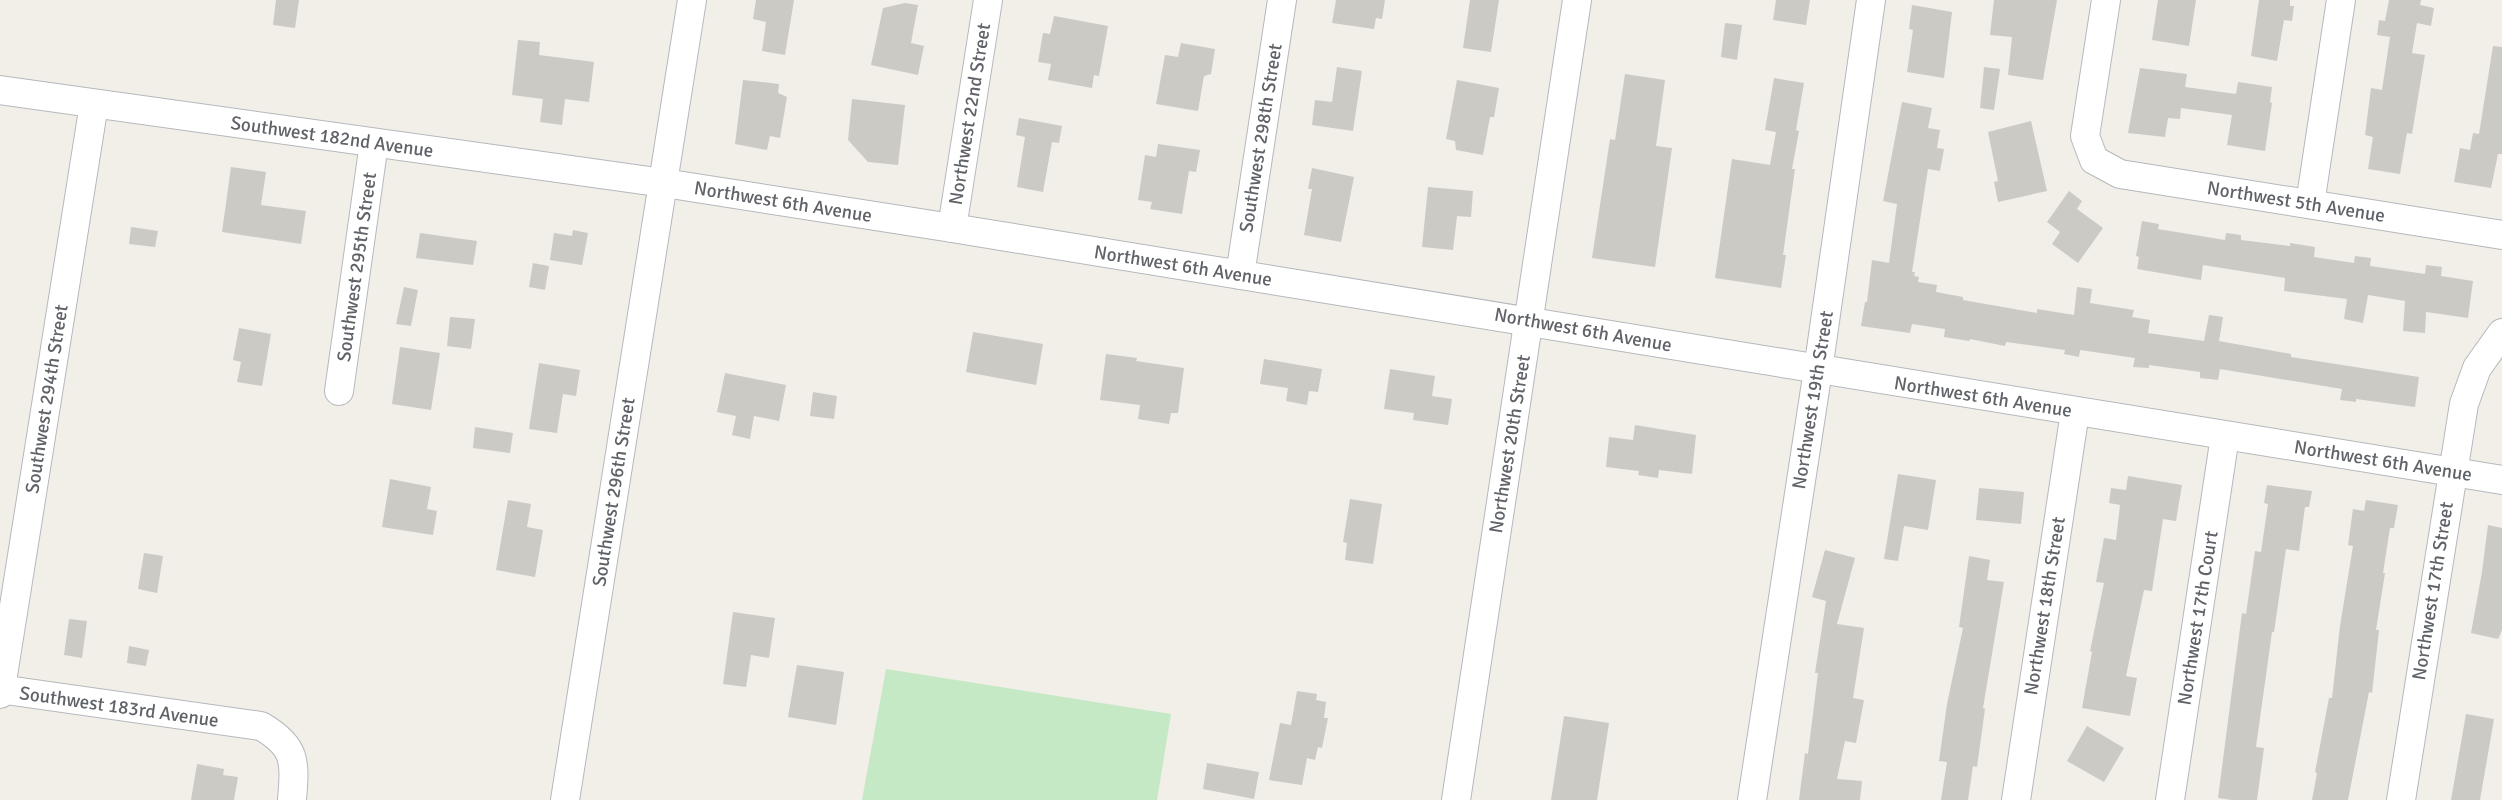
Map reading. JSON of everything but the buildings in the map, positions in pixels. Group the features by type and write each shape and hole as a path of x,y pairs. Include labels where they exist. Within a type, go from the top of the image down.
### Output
{"street":[{"name":"Southwest 296th Street","path":"565,800 692,0"},
{"name":"Northwest 22nd Street","path":"952,228 988,0"},
{"name":"Southwest 298th Street","path":"1240,275 1282,0"},
{"name":"Northwest 20th Street","path":"1456,800 1577,0"},
{"name":"Northwest 19th Street","path":"1752,800 1818,370 1871,0"},
{"name":"Northwest 5th Avenue","path":"2106,0 2085,136 2094,160 2120,174 2502,235"},
{"path":"2310,204 2341,0"},
{"name":"Southwest 182nd Avenue","path":"0,90 664,184"},
{"name":"Southwest 294th Street","path":"0,691 94,104"},
{"name":"Southwest 295th Street","path":"339,391 374,143"},
{"name":"Northwest 6th Avenue","path":"664,184 952,228 2502,480"},
{"name":"Northwest 17th Street","path":"2401,800 2464,404 2476,368 2502,333"},
{"name":"Northwest 18th Street","path":"2016,800 2075,412"},
{"name":"Northwest 17th Court","path":"2170,800 2225,436"},
{"name":"Southwest 183rd Avenue","path":"0,691 261,726 280,737 288,748 294,771 292,800"}],"green space":[{"path":"886,669 1171,714 1157,800 862,800"}]}
